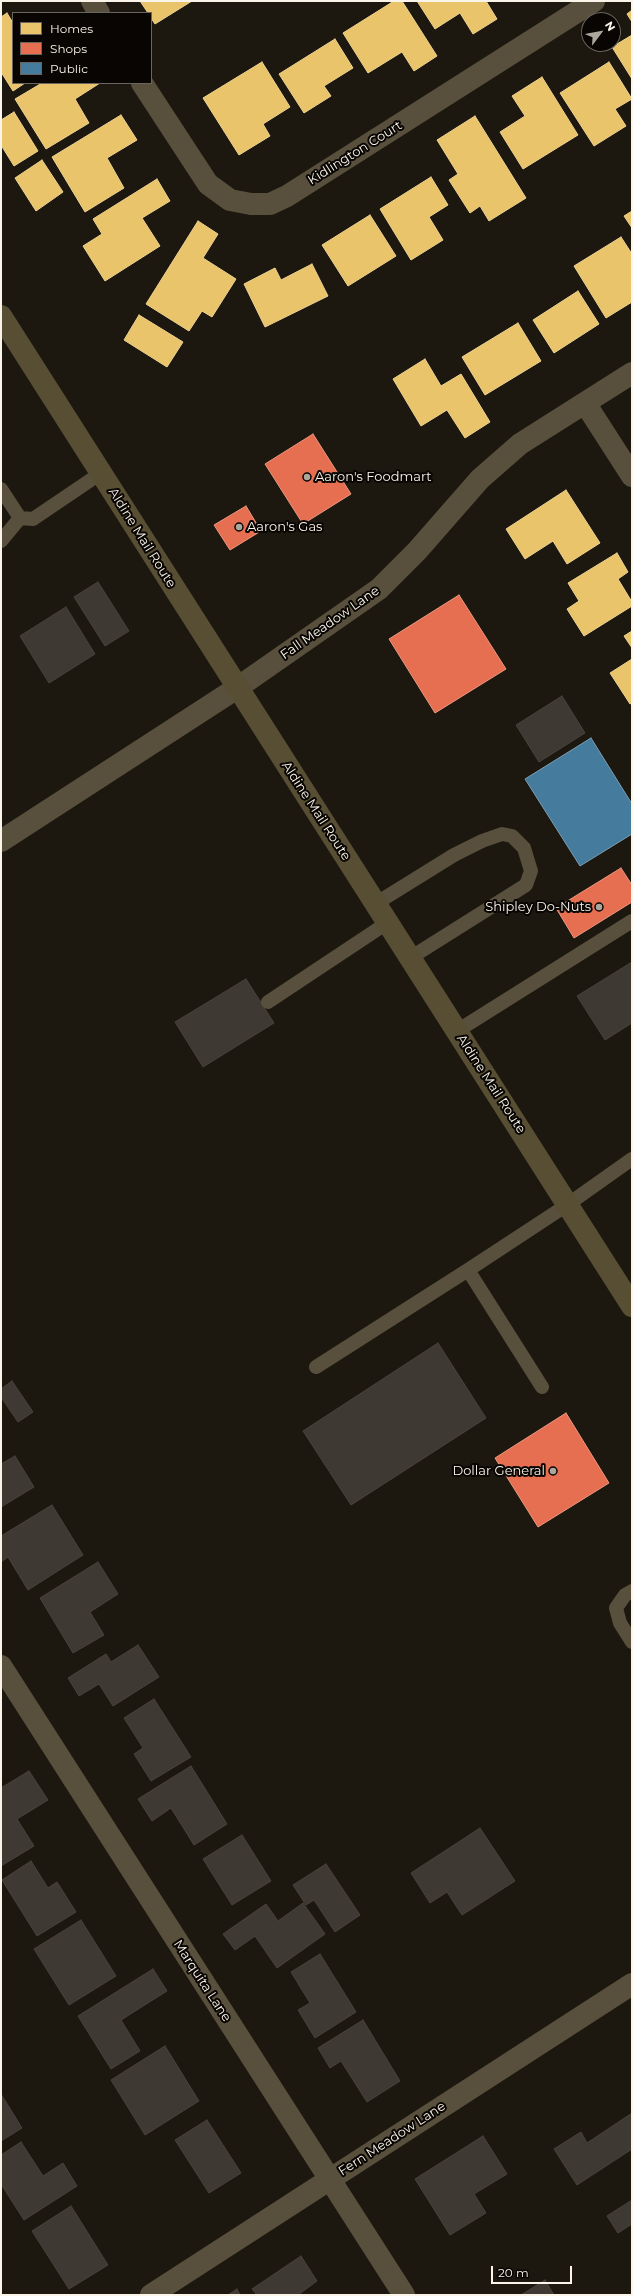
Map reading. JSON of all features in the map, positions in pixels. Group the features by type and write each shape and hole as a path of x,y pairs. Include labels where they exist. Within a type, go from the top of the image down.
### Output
{"main road":[{"name":"Aldine Mail Route","path":"1,316 632,1306"}],"street":[{"path":"92,1 98,12"},
{"name":"Kidlington Court","path":"143,85 208,184 230,200 251,204 270,204 287,196 594,1"},
{"name":"Fall Meadow Lane","path":"1,840 237,688 379,589 418,551 480,479 520,444 632,373"},
{"path":"585,403 632,476"},
{"name":"Marquita Lane","path":"1,1666 404,2295"},
{"name":"Fern Meadow Lane","path":"151,2295 632,1984"}],"lane":[{"path":"20,518 33,519 101,473"},
{"path":"1,489 20,518"},
{"path":"1,541 20,518"},
{"path":"375,904 454,855 482,840 502,834 512,836 524,848 531,871 526,885 410,958"},
{"path":"457,1031 632,921"},
{"path":"268,1002 387,923"},
{"path":"316,1367 567,1205 632,1159"},
{"path":"468,1270 542,1387"},
{"path":"632,1591 625,1595 616,1608 620,1623 632,1642"}],"building: Homes":[{"path":"140,1 192,1 155,24 152,20 152,12 147,12"},
{"path":"394,1 402,1 437,56 414,71 402,52 368,73 343,33"},
{"path":"417,1 486,1 497,19 473,34 460,13 435,29"},
{"path":"632,10 632,22 627,14"},
{"path":"7,13 12,21 12,84 24,84 13,91 1,72 1,17"},
{"path":"632,35 632,79 615,52 621,52 621,42"},
{"path":"335,39 353,68 324,86 331,96 304,113 279,74"},
{"path":"262,62 290,107 263,124 270,136 239,155 203,98"},
{"path":"609,62 632,99 615,109 626,126 594,146 560,93"},
{"path":"542,77 578,135 523,169 500,132 525,116 512,96"},
{"path":"40,84 98,84 75,99 89,123 46,149 15,99"},
{"path":"14,112 38,151 14,166 1,145 1,120"},
{"path":"121,115 137,140 107,158 124,188 85,212 52,157"},
{"path":"475,116 526,198 489,221 480,206 470,213 449,180 458,174 437,140"},
{"path":"42,160 63,192 36,211 15,178"},
{"path":"431,177 448,205 429,217 443,240 411,260 380,209"},
{"path":"157,179 170,201 142,218 160,246 105,281 83,246 102,234 93,219"},
{"path":"632,211 632,228 624,216"},
{"path":"370,215 396,256 348,286 322,245"},
{"path":"198,221 218,234 203,258 236,279 212,317 202,311 189,331 146,304"},
{"path":"621,237 632,254 632,302 606,318 574,266"},
{"path":"312,264 328,296 265,327 244,284 275,268 281,280"},
{"path":"578,291 599,324 554,353 533,320"},
{"path":"139,315 183,342 167,367 124,340"},
{"path":"518,323 541,361 485,395 462,357"},
{"path":"425,359 441,386 461,374 490,422 465,438 447,410 421,426 393,379"},
{"path":"566,490 600,543 567,564 553,541 525,559 506,529"},
{"path":"617,553 628,572 618,579 632,602 632,606 584,636 567,609 579,601 568,583"},
{"path":"632,631 632,648 624,636"},
{"path":"632,659 632,703 630,704 610,673"}],"building: Shops":[{"path":"313,434 351,494 303,524 265,464"},
{"path":"246,506 261,531 230,550 214,525"},
{"path":"459,595 506,669 435,713 389,639"},
{"path":"621,868 632,885 632,902 574,938 556,908"},
{"path":"566,1413 609,1483 538,1527 495,1458"}],"building: Public":[{"path":"591,738 632,804 632,834 580,866 525,779"}],"building: Other":[{"path":"98,582 129,631 105,646 74,597"},
{"path":"66,607 95,654 49,683 20,636"},
{"path":"562,696 585,733 539,762 516,725"},
{"path":"632,962 632,1023 605,1040 577,996"},
{"path":"246,979 274,1023 203,1067 175,1022"},
{"path":"438,1343 486,1418 351,1505 303,1431"},
{"path":"12,1381 33,1412 18,1422 1,1397 1,1389"},
{"path":"15,1456 34,1487 1,1507 1,1464"},
{"path":"52,1505 83,1555 28,1590 8,1557 1,1562 1,1536"},
{"path":"98,1562 118,1594 90,1612 104,1635 73,1653 40,1598"},
{"path":"138,1645 159,1677 113,1706 99,1684 79,1696 68,1678 106,1654 111,1662"},
{"path":"154,1699 191,1757 151,1781 134,1754 143,1748 124,1718"},
{"path":"191,1766 227,1824 194,1845 171,1808 152,1821 138,1799"},
{"path":"29,1771 48,1800 17,1819 34,1846 1,1866 1,1788"},
{"path":"480,1828 515,1881 462,1915 447,1892 430,1903 411,1873"},
{"path":"242,1835 271,1881 232,1905 203,1859"},
{"path":"31,1861 48,1888 57,1882 76,1912 37,1936 2,1880"},
{"path":"326,1864 360,1915 335,1932 314,1900 306,1905 293,1885"},
{"path":"303,1903 325,1934 277,1968 255,1936 235,1950 223,1934 266,1904 278,1921"},
{"path":"81,1920 116,1976 69,2005 34,1949"},
{"path":"320,1954 356,2012 315,2038 298,2010 310,2003 291,1972"},
{"path":"153,1969 167,1991 121,2020 140,2051 111,2069 78,2016"},
{"path":"363,2020 400,2081 367,2102 341,2061 330,2068 318,2048"},
{"path":"165,2046 199,2101 145,2135 111,2080"},
{"path":"1,2094 22,2128 1,2141"},
{"path":"632,2113 632,2149 577,2185 554,2149 581,2132 587,2143"},
{"path":"207,2120 241,2173 209,2193 175,2140"},
{"path":"483,2136 507,2174 474,2194 486,2213 450,2235 415,2179"},
{"path":"21,2142 43,2176 63,2163 77,2186 24,2220 1,2184 1,2155"},
{"path":"632,2200 632,2224 618,2233 607,2216"},
{"path":"71,2206 108,2265 69,2289 32,2231"},
{"path":"301,2256 317,2281 298,2295 257,2295 252,2289"},
{"path":"545,2280 554,2295 521,2295"},
{"path":"237,2289 240,2295 228,2295"}],"place":[{"name":"Aaron's Foodmart","path":"307,477"},
{"name":"Aaron's Gas","path":"239,527"},
{"name":"Shipley Do-Nuts","path":"599,907"},
{"name":"Dollar General","path":"553,1471"}]}
